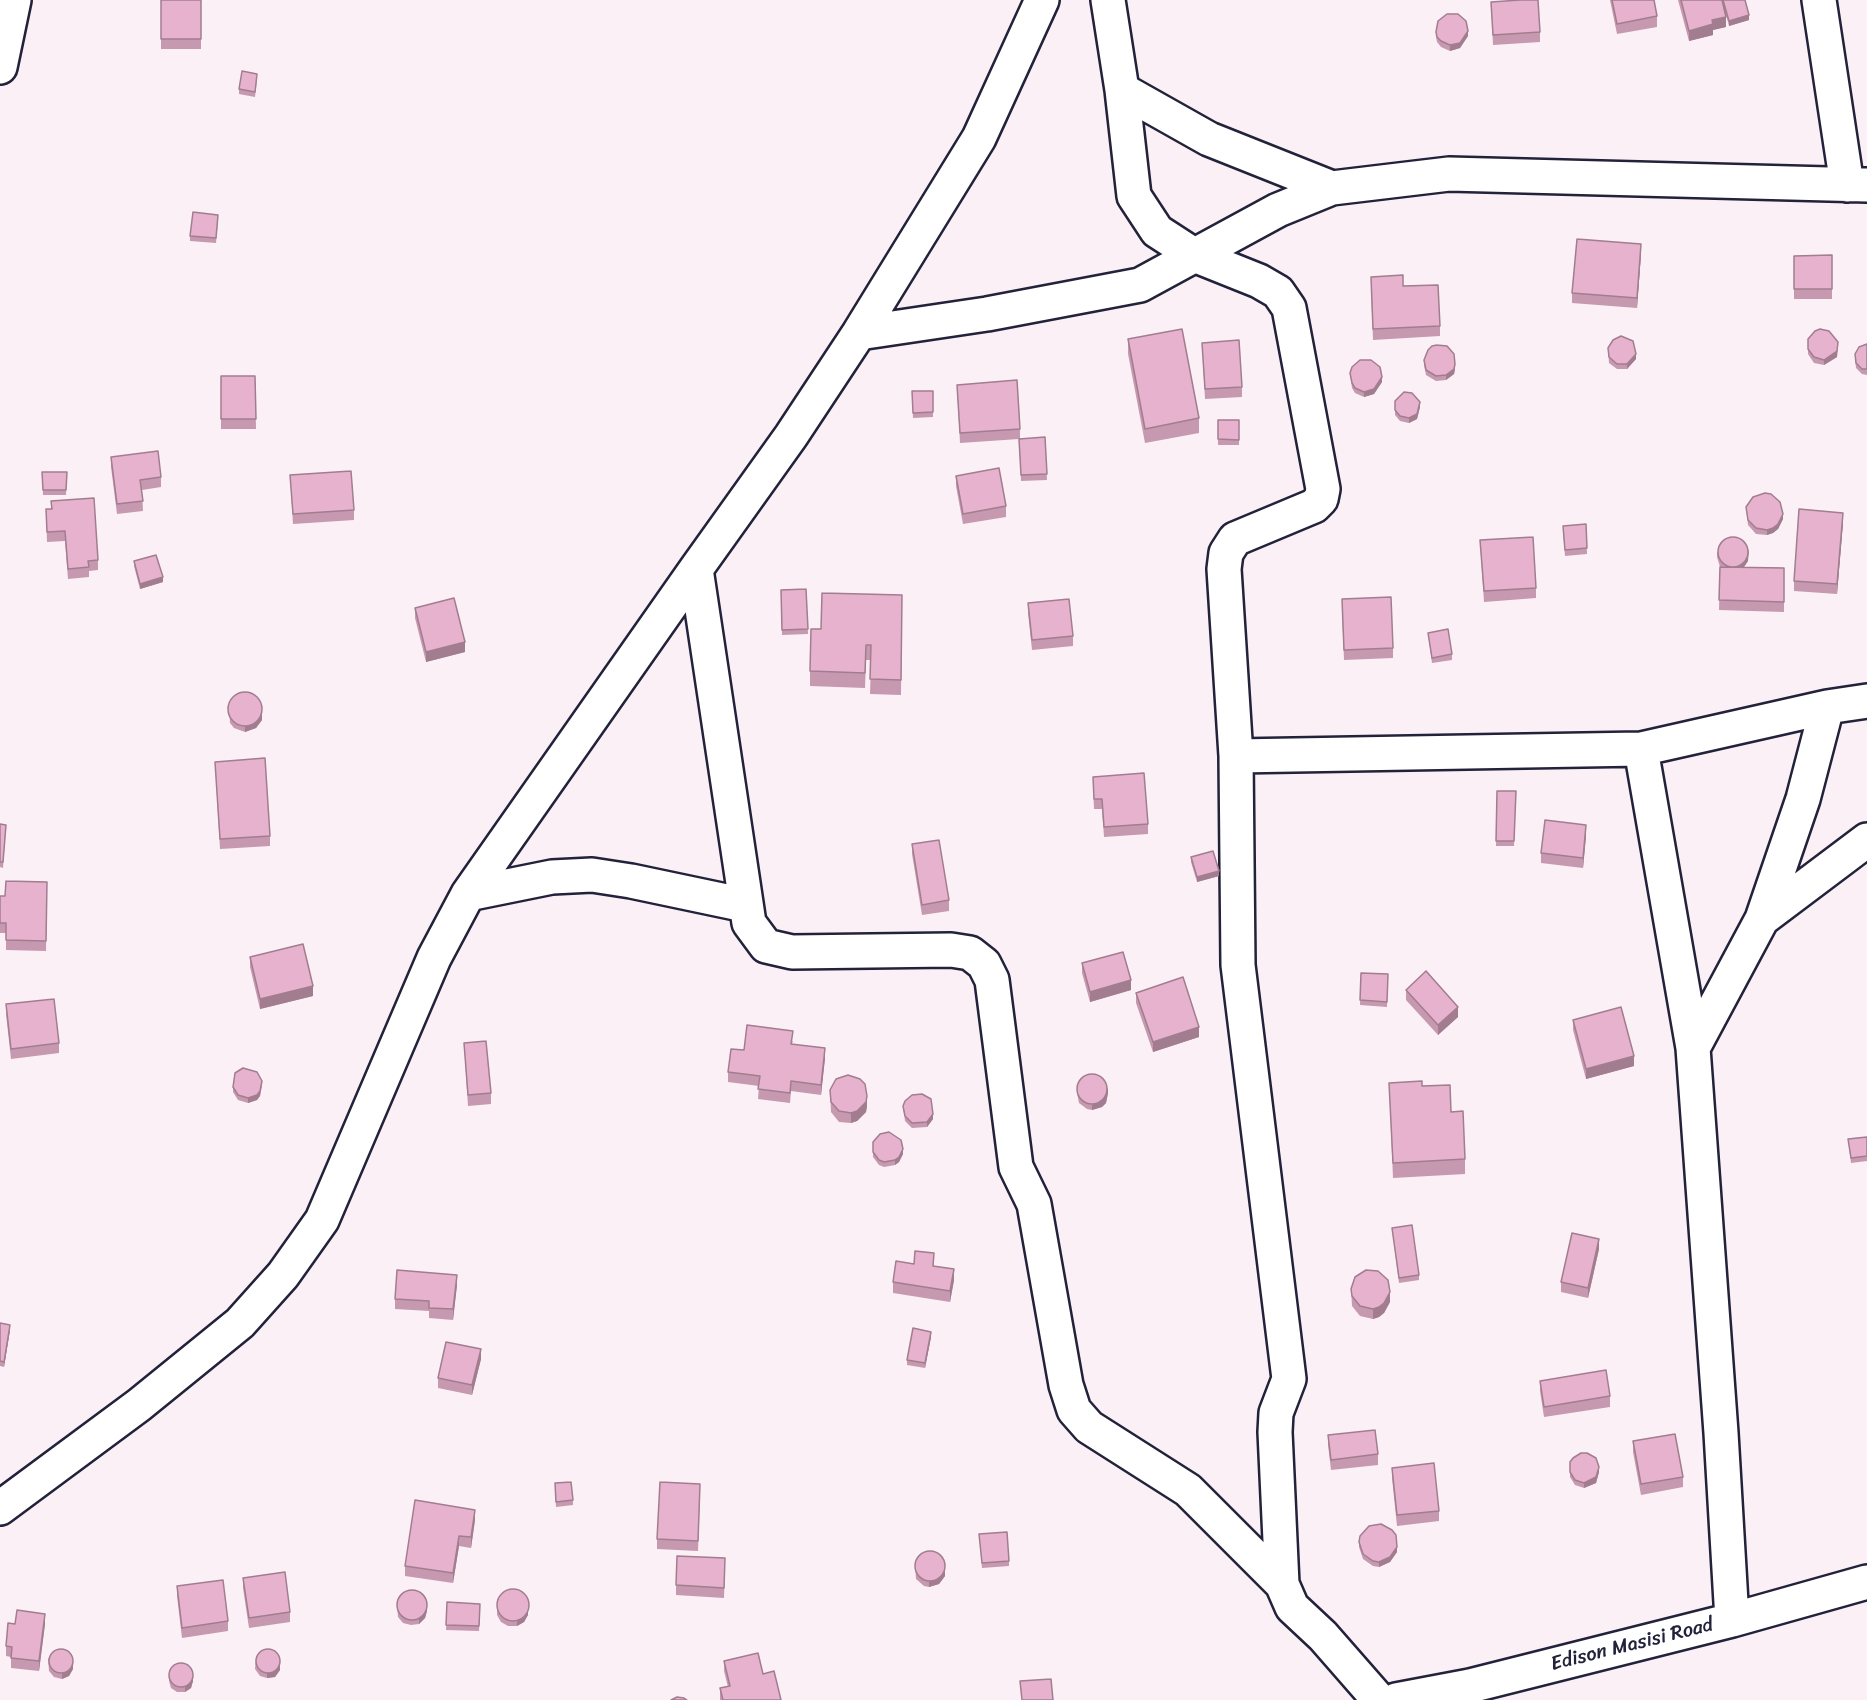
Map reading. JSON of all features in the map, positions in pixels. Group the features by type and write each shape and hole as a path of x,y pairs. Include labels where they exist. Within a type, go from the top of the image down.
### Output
{"street":[{"path":"0,67 14,0"},
{"path":"0,1508 139,1405 240,1323 283,1275 322,1220 434,958 468,894 791,436 859,333 979,138 1042,0"},
{"path":"1108,0 1122,90 1134,196 1157,231 1194,255 1259,281 1278,292 1289,308 1323,489 1321,499 1314,506 1235,539 1226,553 1224,569 1236,756 1238,965 1289,1379 1276,1413 1275,1432 1282,1584 1292,1607 1323,1636 1379,1700"},
{"path":"859,333 987,314 1140,285 1278,210 1332,189 1449,174 1857,185 1819,0"},
{"path":"1122,90 1209,139 1332,189"},
{"path":"696,568 749,923 766,946 792,952 951,950 970,953 984,964 992,980 1016,1167 1034,1204 1066,1385 1074,1410 1089,1427 1188,1490 1282,1584"},
{"path":"1236,756 1641,749 1827,707 1867,701"},
{"path":"1693,1048 1762,919 1803,799 1827,707"},
{"path":"1641,749 1693,1048 1732,1620"},
{"path":"1762,919 1867,840"},
{"path":"468,894 552,877 592,875 745,905"},
{"name":"Edison Masisi Road","path":"1396,1700 1470,1686 1732,1620 1867,1582"}],"building":[{"path":"161,0 201,0 201,39 161,39"},
{"path":"1538,0 1540,32 1493,35 1491,2"},
{"path":"1612,0 1654,0 1657,16 1617,24"},
{"path":"1681,0 1722,0 1726,17 1712,20 1713,24 1689,31"},
{"path":"1723,0 1745,0 1749,15 1729,21"},
{"path":"1447,14 1458,14 1466,21 1468,31 1460,43 1450,45 1437,37 1438,21"},
{"path":"242,71 257,74 255,92 239,89"},
{"path":"193,212 218,215 216,238 190,236"},
{"path":"1577,239 1641,244 1637,298 1572,293"},
{"path":"1832,255 1832,289 1794,289 1794,256"},
{"path":"1403,275 1403,286 1438,285 1440,326 1373,329 1371,277"},
{"path":"1182,329 1199,418 1145,429 1128,339"},
{"path":"1820,329 1829,331 1838,342 1837,351 1824,360 1814,357 1808,349 1808,339"},
{"path":"1621,336 1633,341 1636,354 1627,364 1617,364 1609,357 1608,348 1613,340"},
{"path":"1239,340 1242,387 1205,389 1202,343"},
{"path":"1867,344 1867,369 1862,369 1856,363 1855,354 1859,347"},
{"path":"1437,345 1447,346 1454,354 1454,369 1446,375 1436,376 1426,370 1424,360 1428,350"},
{"path":"1360,360 1371,360 1380,367 1382,377 1374,389 1364,392 1355,388 1350,373 1352,367"},
{"path":"221,376 255,376 256,419 221,419"},
{"path":"1017,380 1020,429 960,433 957,385"},
{"path":"912,391 933,391 933,412 913,413"},
{"path":"1404,392 1412,393 1420,402 1417,414 1409,418 1400,416 1395,410 1395,401"},
{"path":"1218,420 1239,420 1239,440 1218,439"},
{"path":"1045,437 1047,474 1021,475 1019,439"},
{"path":"158,451 161,477 140,480 143,501 117,504 111,457"},
{"path":"999,468 1006,506 963,514 956,476"},
{"path":"351,471 354,510 293,514 290,475"},
{"path":"42,472 67,472 66,490 43,490"},
{"path":"1765,493 1771,494 1780,502 1783,514 1778,524 1767,530 1756,528 1748,520 1746,507 1753,497"},
{"path":"94,498 98,560 88,561 89,567 68,569 65,531 47,532 46,509 52,509 51,501"},
{"path":"1799,509 1843,513 1837,584 1794,581"},
{"path":"1586,524 1587,548 1565,550 1563,526"},
{"path":"1533,537 1536,588 1484,591 1480,540"},
{"path":"1733,537 1744,541 1748,552 1744,563 1733,567 1722,563 1718,552 1722,541"},
{"path":"156,555 163,577 140,584 134,561"},
{"path":"1720,567 1784,568 1784,602 1719,600"},
{"path":"806,589 808,629 782,630 781,590"},
{"path":"822,593 902,595 901,680 870,679 871,645 866,645 865,673 810,671 811,629 821,629"},
{"path":"1391,597 1393,648 1344,650 1342,599"},
{"path":"454,598 465,642 426,652 415,608"},
{"path":"1069,599 1073,636 1032,640 1028,603"},
{"path":"1448,629 1452,654 1432,658 1428,633"},
{"path":"245,692 257,697 262,709 257,721 245,726 233,721 228,709 233,697"},
{"path":"265,758 270,836 220,839 215,762"},
{"path":"1144,773 1148,824 1104,827 1102,799 1094,799 1093,777"},
{"path":"1497,791 1516,791 1514,841 1496,841"},
{"path":"1545,820 1586,825 1583,858 1541,853"},
{"path":"0,824 6,825 3,862 0,862"},
{"path":"939,840 949,900 922,905 912,844"},
{"path":"1213,851 1219,871 1197,877 1191,857"},
{"path":"6,881 47,882 46,941 6,940 6,923 0,923 0,896 5,896"},
{"path":"303,944 313,986 260,999 250,957"},
{"path":"1123,952 1131,980 1090,992 1082,963"},
{"path":"1426,971 1458,1007 1438,1025 1406,990"},
{"path":"1361,973 1388,974 1387,1002 1360,1000"},
{"path":"1183,977 1199,1027 1153,1042 1136,993"},
{"path":"54,999 59,1043 11,1049 6,1004"},
{"path":"1621,1007 1634,1056 1586,1069 1573,1020"},
{"path":"747,1025 793,1031 791,1044 825,1048 821,1085 791,1081 790,1093 758,1089 760,1076 728,1072 731,1049 744,1050"},
{"path":"486,1041 491,1093 468,1095 464,1043"},
{"path":"243,1068 257,1072 262,1081 257,1095 248,1098 238,1095 233,1087 235,1073"},
{"path":"1092,1074 1103,1078 1107,1089 1103,1100 1092,1104 1081,1100 1077,1089 1081,1078"},
{"path":"848,1075 860,1079 865,1084 867,1096 866,1102 857,1111 851,1113 839,1111 831,1102 830,1090 836,1079"},
{"path":"1422,1081 1422,1086 1450,1085 1451,1112 1463,1111 1465,1159 1393,1163 1389,1083"},
{"path":"922,1094 931,1099 933,1114 927,1122 912,1123 905,1116 903,1106 912,1095"},
{"path":"889,1132 901,1140 903,1149 895,1160 884,1162 879,1160 873,1152 873,1142 880,1134"},
{"path":"1867,1137 1867,1156 1851,1158 1848,1139"},
{"path":"1412,1225 1419,1275 1399,1278 1392,1228"},
{"path":"1572,1233 1599,1239 1588,1288 1561,1282"},
{"path":"915,1251 934,1253 933,1266 954,1269 950,1291 893,1282 896,1261 914,1264"},
{"path":"397,1270 457,1275 453,1309 429,1308 429,1301 395,1299"},
{"path":"1366,1270 1378,1271 1388,1280 1390,1292 1384,1303 1373,1309 1360,1306 1352,1296 1351,1289 1355,1277"},
{"path":"0,1323 10,1325 4,1362 0,1361"},
{"path":"913,1328 931,1332 925,1363 907,1360"},
{"path":"446,1342 481,1349 472,1385 438,1378"},
{"path":"1606,1370 1610,1396 1544,1407 1540,1381"},
{"path":"1375,1430 1378,1454 1331,1460 1328,1435"},
{"path":"1675,1434 1683,1477 1641,1484 1633,1441"},
{"path":"1581,1453 1587,1453 1596,1458 1599,1467 1596,1477 1584,1483 1575,1480 1570,1472 1570,1462"},
{"path":"1434,1463 1439,1511 1397,1515 1392,1468"},
{"path":"571,1482 573,1500 556,1502 555,1483"},
{"path":"660,1482 700,1484 698,1541 657,1539"},
{"path":"415,1500 475,1510 471,1537 459,1536 453,1573 405,1566"},
{"path":"1381,1524 1396,1535 1397,1547 1390,1557 1379,1562 1363,1554 1359,1542 1360,1536 1369,1526"},
{"path":"1007,1532 1009,1561 982,1563 979,1534"},
{"path":"930,1551 941,1555 945,1566 941,1577 930,1581 919,1577 915,1566 919,1555"},
{"path":"677,1556 725,1558 724,1588 676,1585"},
{"path":"285,1572 290,1612 249,1618 243,1578"},
{"path":"223,1580 228,1621 182,1628 177,1586"},
{"path":"513,1589 524,1594 529,1605 524,1616 513,1621 502,1616 497,1605 502,1594"},
{"path":"412,1590 423,1594 427,1605 423,1616 412,1620 401,1616 397,1605 401,1594"},
{"path":"447,1602 480,1604 479,1626 446,1625"},
{"path":"17,1610 45,1614 39,1661 11,1658 12,1647 6,1646 8,1623 15,1624"},
{"path":"61,1649 70,1652 73,1661 70,1670 61,1673 52,1670 49,1661 52,1652"},
{"path":"263,1649 273,1649 280,1656 280,1666 273,1673 263,1673 256,1666 256,1656"},
{"path":"758,1653 763,1674 774,1671 781,1700 723,1700 720,1688 730,1686 724,1661"},
{"path":"181,1663 186,1664 192,1670 192,1680 186,1686 181,1687 176,1686 170,1680 169,1675 170,1670 176,1664"},
{"path":"1051,1679 1053,1700 1022,1700 1020,1681"},
{"path":"677,1697 684,1698 687,1700 671,1700"}]}
